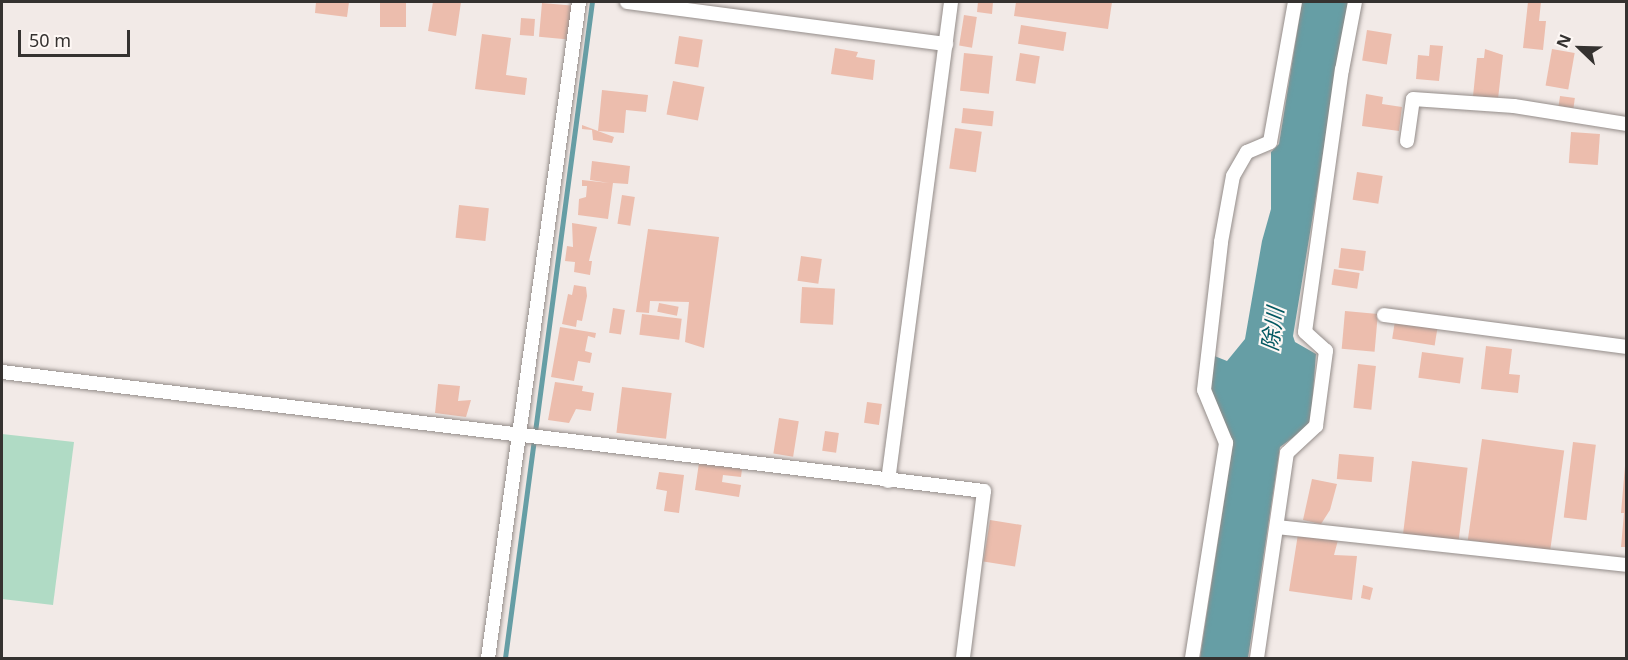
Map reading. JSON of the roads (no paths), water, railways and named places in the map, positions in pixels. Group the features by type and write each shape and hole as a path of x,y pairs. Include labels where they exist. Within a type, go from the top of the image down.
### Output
{"street":[{"path":"488,658 579,2"},
{"path":"627,2 946,44"},
{"path":"888,480 951,2"},
{"path":"1192,658 1226,443 1204,390 1221,242 1233,176 1247,152 1270,142 1295,2"},
{"path":"1257,658 1287,453 1316,426 1326,351 1305,332 1342,70 1355,2"},
{"path":"1407,141 1413,99 1514,106 1626,124"},
{"path":"1384,315 1626,347"},
{"path":"2,372 984,490 963,658"},
{"path":"1277,526 1626,565"}],"water":[{"name":"除川","path":"1302,2 1348,2 1293,336 1295,342 1316,354 1311,418 1306,428 1280,447 1248,658 1200,658 1233,443 1209,388 1212,355 1227,361 1245,339 1262,241 1271,209 1271,152 1279,144"}],"waterway":[{"path":"505,658 592,2"}]}
